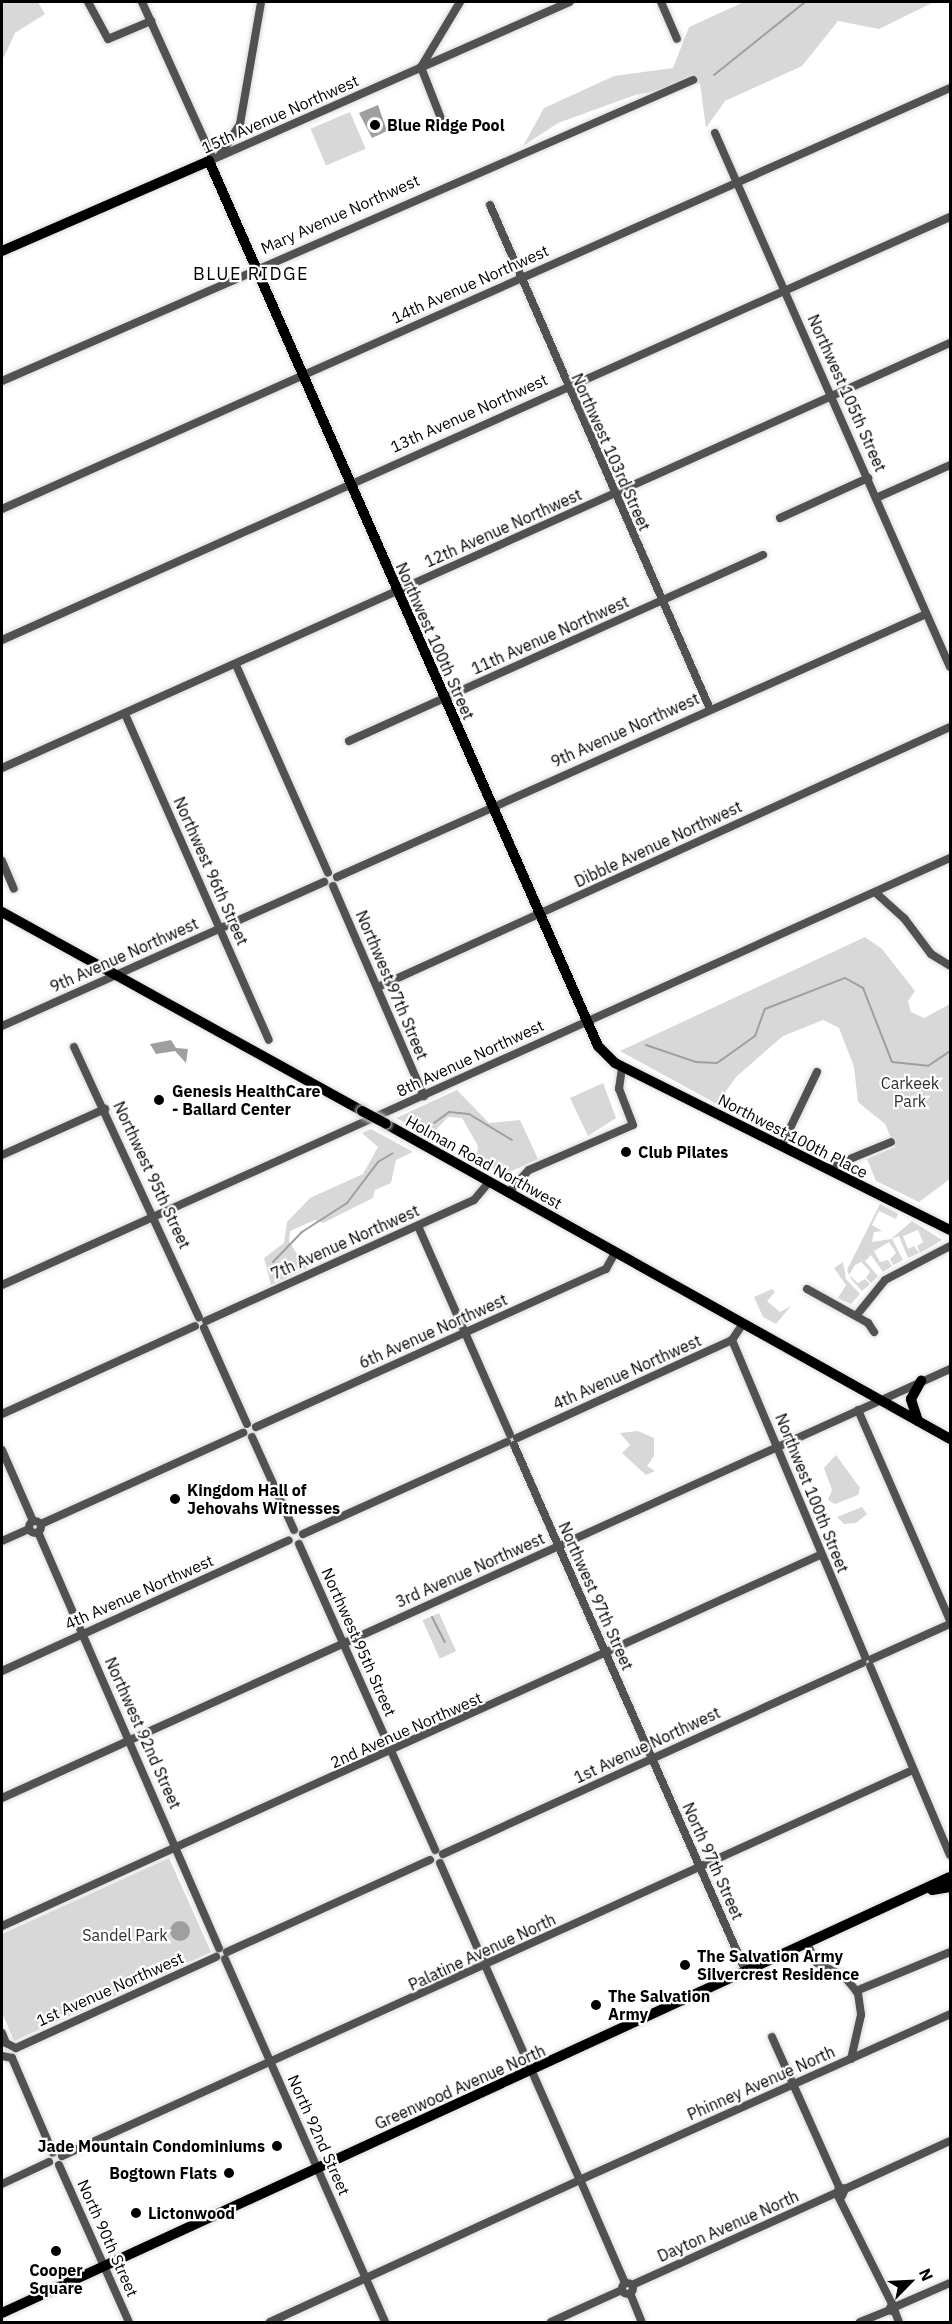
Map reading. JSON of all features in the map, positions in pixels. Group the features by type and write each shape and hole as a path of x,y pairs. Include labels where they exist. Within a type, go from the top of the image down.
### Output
{"main road":[{"name":"15th Avenue Northwest","path":"2,251 214,158"},
{"name":"Northwest 100th Street","path":"214,158 256,269 587,1021 603,1053 622,1067"},
{"name":"Holman Road Northwest","path":"2,912 951,1439"},
{"name":"Northwest 100th Place","path":"622,1067 951,1230"},
{"path":"918,1421 911,1399 921,1381"},
{"name":"Greenwood Avenue North","path":"2,2313 932,1890 951,1877"},
{"name":"Greenwood Avenue North","path":"932,1890 951,1887"}],"street":[{"path":"88,2 108,39 151,21"},
{"name":"Northwest 100th Street","path":"142,2 214,158"},
{"path":"214,158 240,124 261,2"},
{"path":"442,121 421,68 459,2"},
{"name":"15th Avenue Northwest","path":"214,158 569,2"},
{"path":"661,2 677,39"},
{"name":"Mary Avenue Northwest","path":"2,381 693,80"},
{"name":"14th Avenue Northwest","path":"2,509 951,88"},
{"name":"Northwest 105th Street","path":"715,133 951,667"},
{"name":"Northwest 103rd Street","path":"490,205 518,279 565,387 710,709"},
{"name":"13th Avenue Northwest","path":"2,640 565,387 786,292 951,217"},
{"name":"12th Avenue Northwest","path":"2,768 951,344"},
{"path":"876,498 951,465"},
{"path":"780,518 868,478"},
{"name":"11th Avenue Northwest","path":"349,741 663,602 763,555"},
{"name":"9th Avenue Northwest","path":"332,875 926,614"},
{"path":"236,665 332,875 329,884"},
{"name":"Northwest 96th Street","path":"125,714 269,1040"},
{"name":"Dibble Avenue Northwest","path":"378,987 951,727"},
{"name":"8th Avenue Northwest","path":"2,1285 951,858"},
{"path":"2,861 14,889"},
{"name":"9th Avenue Northwest","path":"2,1026 329,884"},
{"name":"Northwest 97th Street","path":"329,884 378,987 424,1096"},
{"path":"876,893 904,918 931,954 951,966"},
{"name":"Northwest 95th Street","path":"74,1047 155,1217 249,1430 298,1532"},
{"path":"508,1193 529,1170 633,1125 619,1089 622,1067"},
{"path":"782,1145 817,1072"},
{"path":"2,1155 105,1109"},
{"path":"828,1168 891,1142"},
{"name":"7th Avenue Northwest","path":"2,1414 477,1198 489,1182"},
{"name":"Northwest 97th Street","path":"418,1226 652,1759"},
{"path":"856,1316 889,1277 951,1246"},
{"name":"6th Avenue Northwest","path":"2,1541 606,1269 615,1253"},
{"path":"807,1289 856,1316 874,1332"},
{"path":"732,1340 742,1324"},
{"name":"Northwest 100th Street","path":"732,1340 820,1555 951,1855"},
{"name":"4th Avenue Northwest","path":"298,1532 512,1440 732,1340"},
{"name":"3rd Avenue Northwest","path":"2,1798 951,1369"},
{"path":"858,1410 951,1623"},
{"name":"Northwest 92nd Street","path":"2,1450 222,1954"},
{"path":"298,1532 299,1544 290,1540 298,1532"},
{"name":"4th Avenue Northwest","path":"2,1671 290,1540"},
{"name":"Northwest 95th Street","path":"299,1544 439,1856 642,2322"},
{"name":"2nd Avenue Northwest","path":"2,1926 391,1753 820,1555"},
{"name":"1st Avenue Northwest","path":"16,2048 951,1623"},
{"name":"North 97th Street","path":"652,1759 747,1974"},
{"name":"Palatine Avenue North","path":"58,2158 913,1770"},
{"path":"808,1946 817,1963 844,1976 856,1991 861,2015 851,2059"},
{"path":"856,1991 951,1952"},
{"name":"North 92nd Street","path":"222,1954 385,2322"},
{"name":"Phinney Avenue North","path":"270,2322 951,2014"},
{"path":"2,2033 4,2045 16,2048 12,2058 2,2056"},
{"path":"772,2037 796,2085 900,2322"},
{"name":"North 90th Street","path":"12,2058 129,2322"},
{"name":"Dayton Avenue North","path":"552,2322 951,2141"},
{"path":"2,2184 58,2158"},
{"path":"860,2322 951,2283"}],"green space":[{"path":"2,2 38,2 45,14 15,33 2,61"},
{"path":"744,2 934,2 879,29 838,21 802,66 725,101 706,128 700,83 635,95 558,123 523,146 544,108 614,76 673,68 689,27"},
{"path":"350,112 366,149 326,166 310,129"},
{"name":"Carkeek Park","path":"865,937 882,949 915,991 908,1001 911,1012 924,1018 950,1004 950,1179 919,1202 876,1181 867,1159 895,1147 885,1124 858,1102 854,1067 839,1028 823,1020 783,1036 736,1077 717,1104 620,1051"},
{"path":"603,1083 616,1118 588,1136 570,1098"},
{"path":"457,1090 489,1123 520,1120 538,1159 505,1174 476,1159 478,1146 462,1118 448,1117 430,1136 396,1118"},
{"path":"371,1129 413,1152 396,1160 391,1183 375,1190 373,1198 323,1223 315,1220 290,1231 289,1242 307,1268 271,1285 264,1258 284,1243 287,1222 310,1198 363,1174 378,1147 362,1133"},
{"path":"880,1204 898,1214 896,1219 879,1211 872,1225 882,1231 874,1232 872,1242 891,1239 912,1221 942,1240 920,1253 917,1246 923,1242 918,1230 903,1236 908,1249 914,1246 919,1253 908,1258 899,1236 892,1239 903,1260 893,1265 890,1259 896,1253 889,1242 874,1251 880,1262 888,1260 892,1266 883,1272 871,1255 865,1261 878,1276 871,1283 866,1278 870,1271 861,1262 855,1265 849,1275 847,1270"},
{"path":"843,1262 846,1279 860,1294 851,1304 838,1298 846,1285 834,1268"},
{"path":"849,1275 858,1283 865,1279 870,1284 862,1291"},
{"path":"772,1289 775,1292 767,1301 780,1312 791,1306 776,1324 763,1317 754,1297"},
{"path":"638,1431 654,1438 654,1456 647,1466 655,1471 646,1475 622,1453 630,1445 620,1433"},
{"path":"836,1455 860,1488 858,1495 835,1504 828,1500 832,1490 824,1468"},
{"path":"862,1507 867,1514 856,1523 844,1524 837,1517"},
{"path":"439,1613 456,1651 440,1659 423,1620"},
{"name":"Sandel Park","path":"169,1858 211,1952 14,2041 2,2013 2,1934"}],"shaded area":[{"name":"Blue Ridge Pool","path":"378,105 387,131 372,138 359,113"},
{"path":"171,1040 176,1048 188,1049 186,1063 175,1051 156,1054 150,1044"},
{"path":"180,1921 187,1924 190,1931 187,1938 180,1941 173,1938 170,1931 173,1924"}],"waterway":[{"path":"714,75 805,2"},
{"path":"646,1045 696,1062 717,1063 755,1036 765,1009 845,978 863,988 892,1062 928,1066 950,1051"},
{"path":"434,1123 449,1112 469,1114 512,1140"},
{"path":"273,1262 302,1232 347,1203 378,1162 393,1153"},
{"path":"432,1617 445,1642"}],"place":[{"name":"Blue Ridge Pool","path":"375,125"},
{"name":"Genesis HealthCare - Ballard Center","path":"159,1100"},
{"name":"Club Pilates","path":"626,1152"},
{"name":"Kingdom Hall of Jehovahs Witnesses","path":"175,1499"},
{"name":"The Salvation Army Silvercrest Residence","path":"685,1965"},
{"name":"The Salvation Army","path":"596,2005"},
{"name":"Jade Mountain Condominiums","path":"277,2146"},
{"name":"Bogtown Flats","path":"229,2173"},
{"name":"Lictonwood","path":"136,2213"},
{"name":"Cooper Square","path":"56,2251"}],"district":[{"name":"BLUE RIDGE","path":"251,274"}]}
